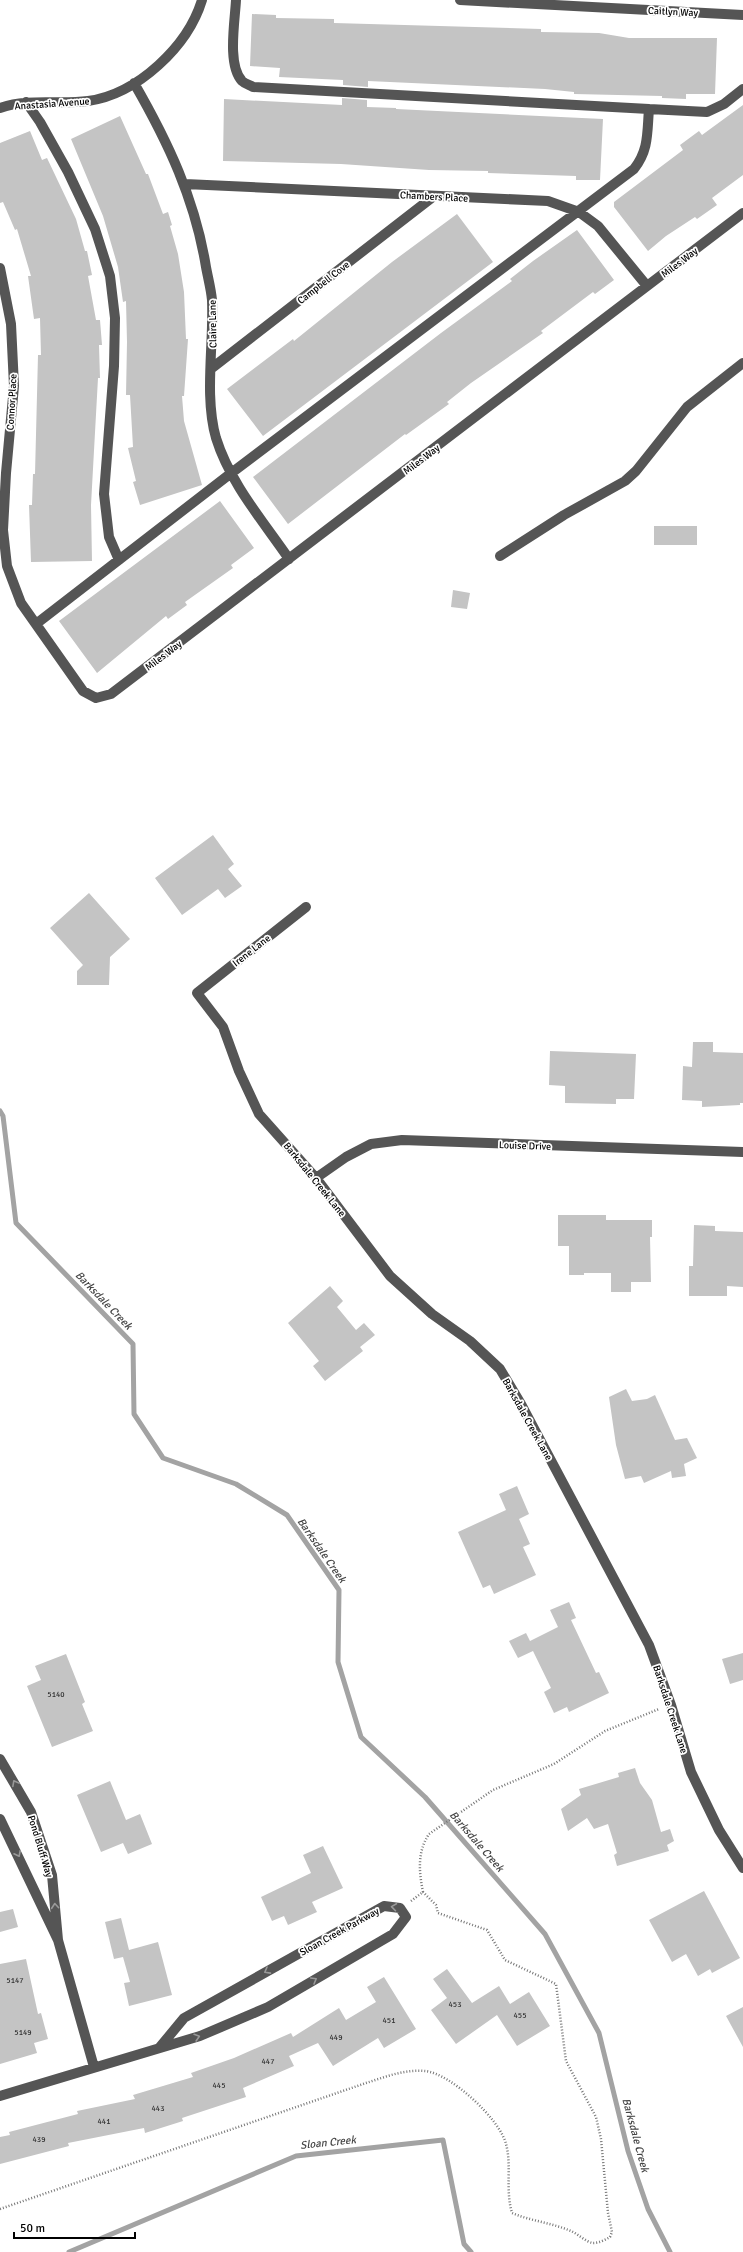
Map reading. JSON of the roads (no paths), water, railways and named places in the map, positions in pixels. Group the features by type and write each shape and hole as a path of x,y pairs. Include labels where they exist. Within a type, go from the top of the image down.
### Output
{"street":[{"name":"Anastasia Avenue","path":"0,108 26,102 89,101 107,96 134,83 158,65 175,49 190,29 202,0"},
{"path":"236,0 233,59 237,72 243,82 253,87 708,112 724,104 743,89"},
{"name":"Caitlyn Way","path":"460,0 743,15"},
{"name":"Claire Lane","path":"134,83 161,129 185,184 203,249 212,298 212,368 210,404 216,438 230,474 289,559"},
{"path":"26,102 40,122 68,172 95,229 110,276 115,318 114,366 104,494 109,537 119,560"},
{"path":"36,624 230,474 634,169 643,158 646,147 649,109"},
{"name":"Chambers Place","path":"185,184 548,201 579,212 598,226 647,286"},
{"name":"Campbell Cove","path":"212,368 434,196"},
{"name":"Miles Way","path":"96,698 111,694 743,213"},
{"name":"Connor Place","path":"0,268 11,324 14,386 6,473 3,530 7,566 20,603 83,691 96,698"},
{"path":"500,556 564,515 625,481 636,471 687,407 743,363"},
{"name":"Irene Lane","path":"197,993 306,907"},
{"name":"Barksdale Creek Lane","path":"197,993 223,1027 239,1071 259,1114 316,1178 390,1276 432,1314 470,1341 500,1369 522,1404 649,1645 671,1705 692,1772 719,1830 743,1868"},
{"name":"Louise Drive","path":"316,1178 346,1157 371,1144 402,1140 743,1152"},
{"name":"Pond Bluff Way","path":"0,1759 11,1775 31,1812 52,1875 58,1940"},
{"name":"Pond Bluff Way","path":"0,1819 58,1940 94,2067"},
{"name":"Sloan Creek Parkway","path":"384,1906 400,1908 406,1917 393,1934 268,2007 200,2036 160,2047 184,2018 384,1906"},
{"path":"0,2096 160,2047"}],"waterway":[{"name":"Barksdale Creek","path":"0,1111 3,1116 16,1223 133,1344 134,1414 163,1458 236,1484 287,1515 339,1590 338,1662 361,1737 425,1797 545,1934 599,2033 628,2151 648,2209 670,2252"},
{"name":"Sloan Creek","path":"69,2252 296,2156 443,2140 464,2244 471,2252"}]}
